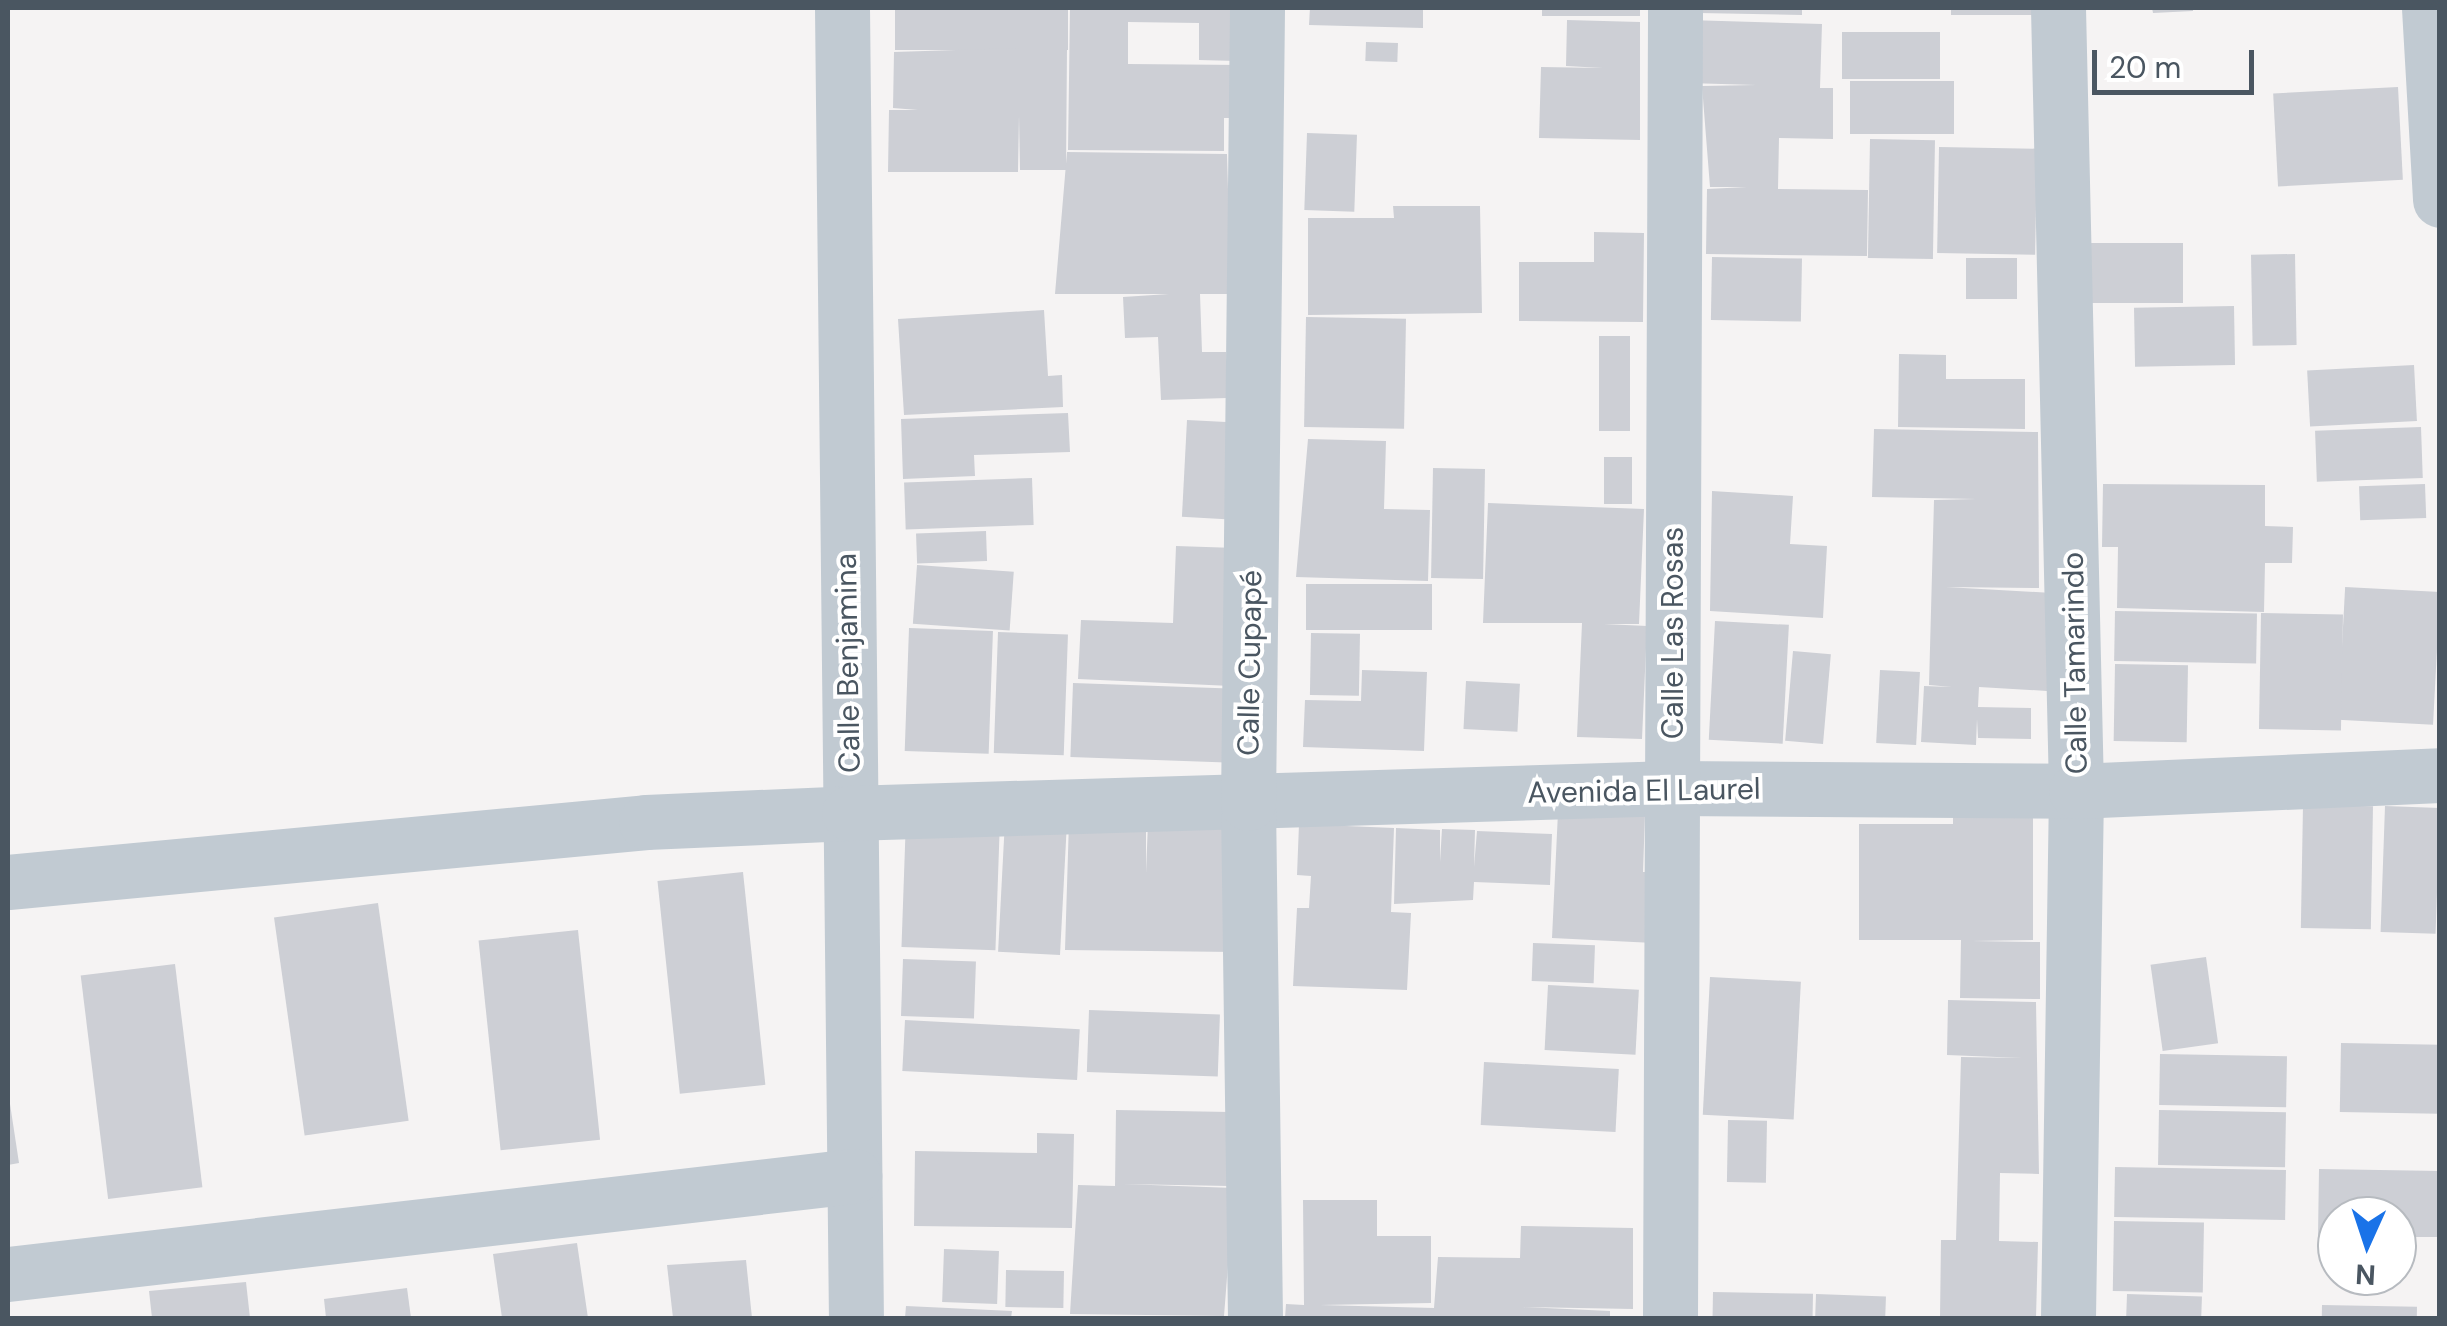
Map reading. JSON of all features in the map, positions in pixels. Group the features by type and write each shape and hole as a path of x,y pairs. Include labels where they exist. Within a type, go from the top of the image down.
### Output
{"street":[{"name":"Calle Benjamina","path":"842,8 856,1318"},
{"name":"Calle Cupapé","path":"1256,1318 1248,804 1257,8"},
{"name":"Calle Las Rosas","path":"1670,1318 1675,8"},
{"name":"Calle Tamarindo","path":"2058,8 2076,790 2068,1318"},
{"path":"2429,8 2440,200"},
{"name":"Avenida El Laurel","path":"8,882 646,822 849,813 1248,804 1672,788 2076,790 2440,775"},
{"path":"8,1274 854,1176"}],"building":[{"path":"895,8 1068,8 1068,50 895,50"},
{"path":"1070,8 1237,8 1237,61 1199,60 1199,23 1128,22 1128,64 1242,65 1242,118 1224,118 1224,151 1068,150"},
{"path":"1310,8 1423,8 1423,28 1309,25"},
{"path":"1542,8 1640,8 1640,16 1542,16"},
{"path":"1699,8 1802,8 1802,15 1699,13"},
{"path":"1951,8 2035,8 2035,15 1951,15"},
{"path":"2152,8 2193,8 2193,11 2153,13"},
{"path":"1567,20 1640,22 1640,140 1539,138 1541,67 1603,68 1566,66"},
{"path":"1688,20 1822,24 1820,88 1833,88 1833,139 1779,138 1778,189 1868,190 1867,256 1706,254 1707,189 1747,187 1710,187 1702,86 1756,85 1687,83"},
{"path":"1842,32 1940,32 1940,79 1842,79"},
{"path":"1366,42 1398,43 1397,62 1365,61"},
{"path":"1067,48 1066,170 1020,170 1019,116 1018,172 888,172 889,110 918,110 893,108 894,52"},
{"path":"1850,81 1954,81 1954,134 1850,134"},
{"path":"2398,87 2403,180 2278,186 2273,94"},
{"path":"1307,133 1357,135 1354,212 1304,210"},
{"path":"1870,139 1935,140 1933,259 1868,258"},
{"path":"1939,147 2037,149 2035,255 1937,253"},
{"path":"1067,152 1227,154 1231,294 1200,294 1202,352 1226,352 1227,398 1161,400 1158,337 1125,338 1123,297 1169,294 1055,294"},
{"path":"1393,206 1480,206 1482,313 1308,315 1308,218 1394,218"},
{"path":"1594,232 1644,233 1643,322 1519,321 1519,262 1594,262"},
{"path":"2086,243 2183,243 2183,303 2086,303"},
{"path":"2295,254 2297,345 2253,346 2251,255"},
{"path":"1712,257 1802,259 1801,322 1711,320"},
{"path":"1966,258 2017,258 2017,299 1966,299"},
{"path":"2234,306 2235,365 2135,367 2134,308"},
{"path":"1044,310 1048,376 1062,375 1063,407 904,415 898,319"},
{"path":"1306,317 1406,319 1404,429 1304,427"},
{"path":"1599,336 1630,336 1630,431 1599,431"},
{"path":"1899,354 1946,355 1946,379 2025,379 2025,429 1898,427"},
{"path":"2414,365 2417,421 2310,427 2307,371"},
{"path":"1068,413 1070,452 974,455 975,476 903,479 901,419"},
{"path":"1187,420 1231,422 1226,519 1182,517"},
{"path":"2421,427 2423,478 2317,482 2315,431"},
{"path":"1874,429 2038,432 2039,588 1946,587 2052,593 2047,691 1979,687 1978,707 2031,708 2031,739 1978,738 1977,719 1976,745 1921,742 1924,686 1952,687 1929,685 1934,500 1976,499 1872,497"},
{"path":"1308,439 1386,441 1384,509 1430,510 1428,581 1296,577"},
{"path":"1604,457 1632,457 1632,504 1604,504"},
{"path":"1433,468 1485,469 1483,579 1431,578"},
{"path":"1032,478 1034,525 906,529 904,482"},
{"path":"2103,484 2265,485 2265,526 2293,527 2292,563 2265,563 2264,612 2117,608 2118,547 2102,547"},
{"path":"2425,484 2426,518 2360,520 2359,486"},
{"path":"1712,491 1793,496 1790,544 1827,546 1823,618 1710,611"},
{"path":"1488,503 1644,509 1639,624 1604,624 1647,626 1642,739 1577,737 1582,623 1483,623"},
{"path":"986,531 987,561 917,563 916,533"},
{"path":"1176,546 1236,548 1231,686 1078,679 1081,620 1173,623"},
{"path":"917,565 1014,572 1010,631 913,624"},
{"path":"1306,584 1432,584 1432,630 1306,630"},
{"path":"2345,587 2440,592 2433,725 2338,720"},
{"path":"2115,611 2257,613 2256,663 2114,661"},
{"path":"2261,613 2343,614 2341,730 2259,729"},
{"path":"1715,621 1789,625 1783,744 1709,740"},
{"path":"909,628 993,631 989,754 905,751"},
{"path":"998,632 1068,634 1064,755 994,753"},
{"path":"1311,633 1360,634 1359,696 1310,695"},
{"path":"1793,651 1831,654 1823,744 1785,741"},
{"path":"2115,664 2188,665 2187,742 2114,741"},
{"path":"1362,670 1427,672 1424,751 1303,747 1305,700 1361,701"},
{"path":"1880,670 1920,672 1916,745 1876,743"},
{"path":"1466,681 1520,684 1517,732 1463,729"},
{"path":"1073,683 1229,688 1226,762 1070,757"},
{"path":"2303,805 2373,806 2371,929 2301,928"},
{"path":"2385,806 2440,808 2436,934 2381,932"},
{"path":"1558,812 1645,814 1643,872 1656,872 1654,943 1552,938"},
{"path":"1953,816 2033,816 2033,940 1972,941 2040,942 2040,999 1960,998 1961,940 1859,940 1859,824 1953,824"},
{"path":"906,818 1000,821 995,950 901,947"},
{"path":"1005,820 1067,823 1060,955 998,952"},
{"path":"1069,821 1146,824 1146,873 1148,822 1238,825 1234,952 1065,950"},
{"path":"1299,824 1394,828 1391,912 1411,913 1407,990 1293,986 1297,908 1309,908 1311,876 1297,875"},
{"path":"1396,828 1440,830 1440,862 1442,829 1475,830 1474,867 1477,831 1552,834 1550,885 1474,882 1473,900 1394,904"},
{"path":"743,872 765,1085 680,1094 657,881"},
{"path":"378,903 409,1121 305,1135 274,918"},
{"path":"578,930 600,1140 501,1150 479,940"},
{"path":"1533,943 1595,945 1594,983 1532,981"},
{"path":"2206,957 2218,1043 2163,1051 2151,965"},
{"path":"903,959 976,962 974,1019 901,1016"},
{"path":"175,964 202,1187 108,1199 81,976"},
{"path":"1710,977 1801,982 1794,1120 1703,1115"},
{"path":"1548,985 1639,990 1635,1055 1545,1050"},
{"path":"1948,1000 2036,1002 2039,1174 2000,1173 1999,1241 2038,1242 2036,1318 1940,1318 1941,1240 1956,1240 1961,1057 2022,1058 1947,1055"},
{"path":"1089,1010 1220,1015 1218,1077 1087,1072"},
{"path":"905,1020 1080,1029 1077,1080 902,1071"},
{"path":"2341,1043 2440,1045 2439,1114 2340,1112"},
{"path":"2160,1054 2287,1056 2286,1107 2159,1105"},
{"path":"1484,1062 1619,1069 1616,1132 1481,1125"},
{"path":"8,1105 19,1163 8,1165"},
{"path":"1116,1110 1230,1112 1229,1186 1123,1184 1234,1188 1224,1316 1070,1314 1078,1185 1115,1186"},
{"path":"2159,1110 2286,1112 2285,1167 2158,1165"},
{"path":"1728,1120 1767,1121 1766,1183 1727,1182"},
{"path":"1037,1133 1074,1134 1072,1228 914,1226 915,1151 1037,1153"},
{"path":"2115,1167 2286,1170 2285,1220 2114,1217"},
{"path":"2319,1169 2440,1171 2440,1237 2417,1237 2417,1196 2319,1196"},
{"path":"1303,1200 1377,1200 1377,1236 1431,1236 1431,1303 1320,1305 1434,1308 1438,1257 1520,1258 1521,1226 1633,1228 1633,1309 1523,1307 1610,1311 1610,1318 1285,1318 1286,1304 1304,1305"},
{"path":"2114,1221 2204,1223 2203,1293 2113,1291"},
{"path":"577,1243 588,1318 502,1318 493,1254"},
{"path":"944,1249 999,1251 997,1304 942,1302"},
{"path":"746,1260 752,1318 673,1318 667,1265"},
{"path":"1006,1270 1064,1271 1063,1308 1005,1307"},
{"path":"246,1282 250,1318 152,1318 149,1291"},
{"path":"407,1288 411,1318 326,1318 324,1299"},
{"path":"1713,1292 1813,1294 1813,1318 1713,1318"},
{"path":"1816,1294 1886,1296 1885,1318 1815,1318"},
{"path":"2127,1294 2202,1297 2201,1318 2126,1318"},
{"path":"2322,1305 2417,1307 2417,1318 2322,1318"},
{"path":"906,1306 1012,1311 1011,1318 905,1318"}]}
